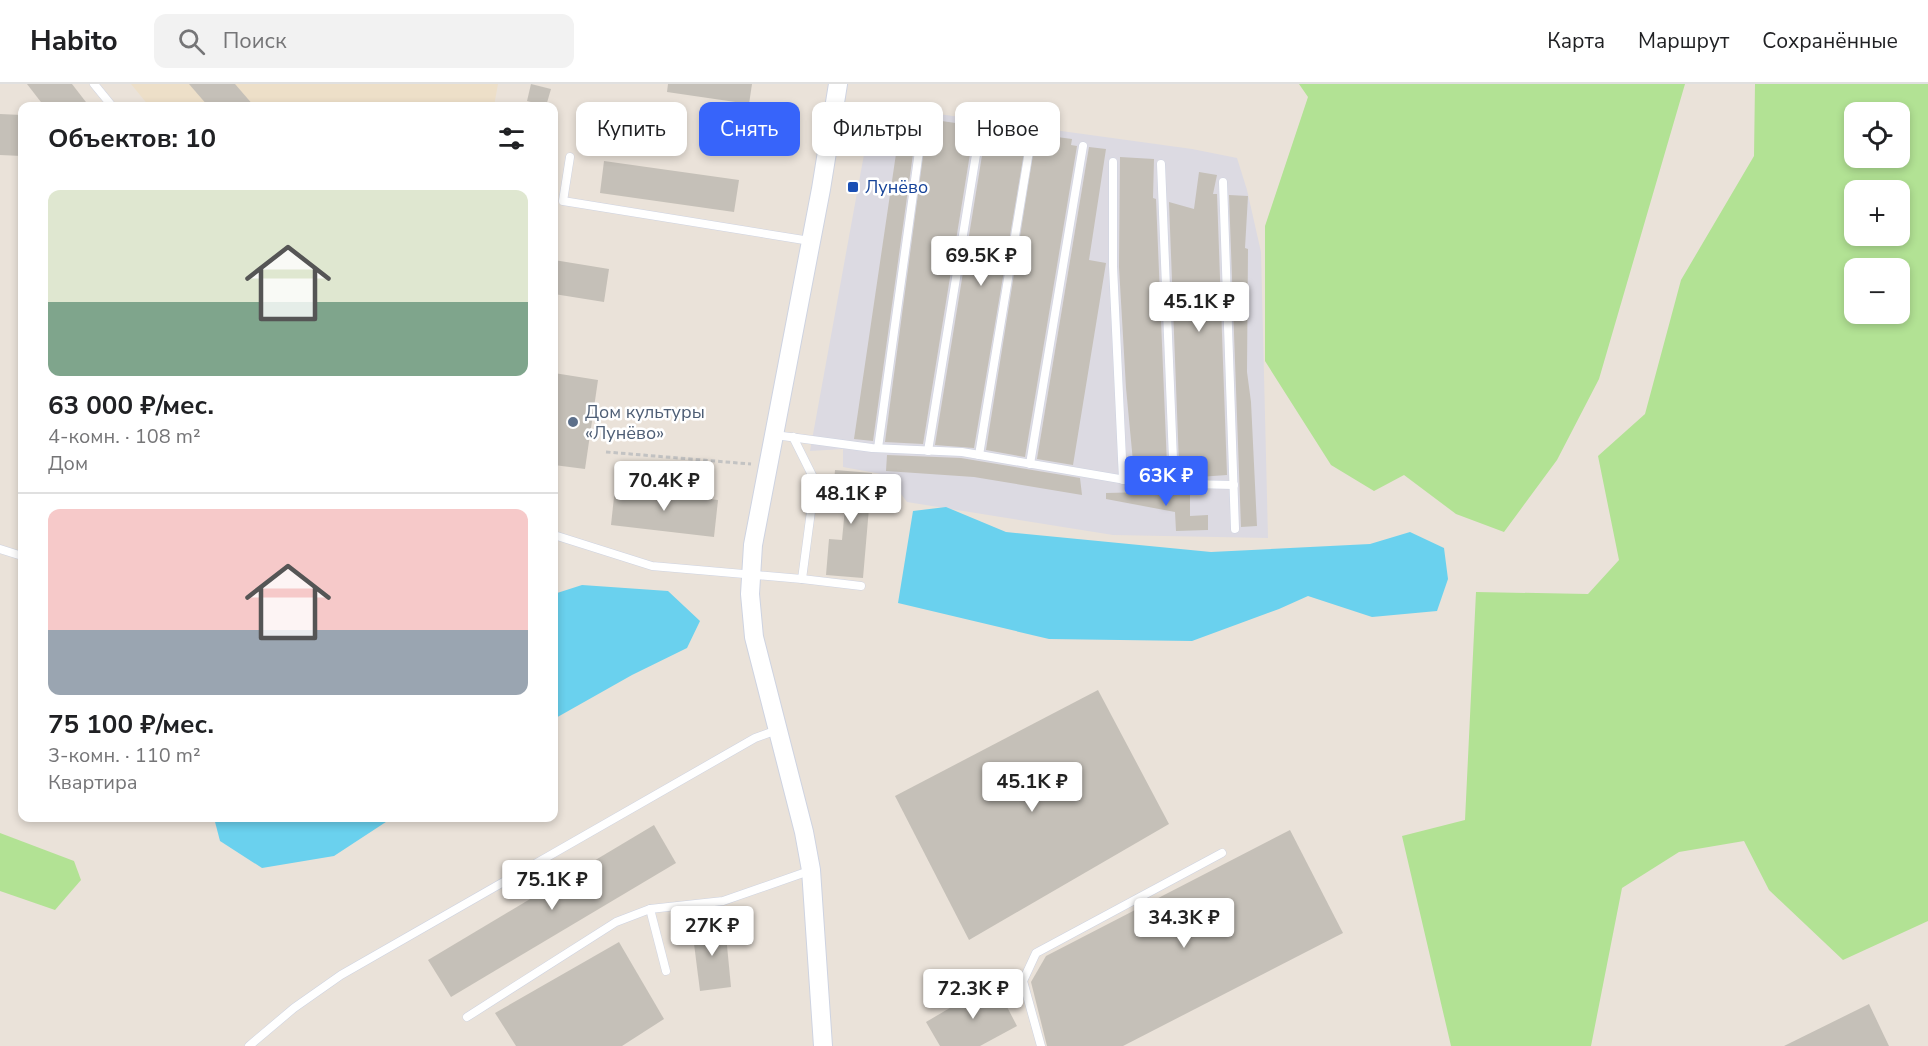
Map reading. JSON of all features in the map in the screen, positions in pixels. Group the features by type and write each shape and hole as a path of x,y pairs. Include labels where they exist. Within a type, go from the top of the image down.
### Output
{"street":[{"path":"822,1046 811,870 804,832 754,637 750,594 753,545 838,84"}],"lane":[{"path":"94,84 109,102"},
{"path":"1030,464 1083,146"},
{"path":"878,448 918,156"},
{"path":"928,451 976,156"},
{"path":"980,455 1028,156"},
{"path":"570,157 563,201 810,241"},
{"path":"1113,162 1113,266 1124,480"},
{"path":"1161,164 1174,483"},
{"path":"1223,182 1235,529"},
{"path":"774,434 878,448 980,455 1143,483 1233,485"},
{"path":"793,437 815,481 801,579"},
{"path":"558,536 652,566 752,573 861,586"},
{"path":"0,549 18,555"},
{"path":"249,1046 294,1008 341,975 755,738 778,729"},
{"path":"1041,1046 1023,981 1036,953 1222,853"},
{"path":"467,1017 616,922 650,909 723,901 811,870"},
{"path":"650,909 666,971"}],"path":[{"path":"606,452 768,465"}],"shaded area":[{"path":"131,84 498,84 495,102 146,102"},
{"path":"943,115 955,116 955,156 1060,156 1060,131 1192,149 1237,158 1261,252 1268,538 1113,535 907,502 887,475 843,467 843,449 810,451 864,156 943,156"}],"green space":[{"path":"1299,84 1685,84 1599,379 1557,460 1504,532 1456,514 1404,475 1374,491 1331,465 1265,361 1265,226 1308,97"},
{"path":"1755,84 1928,84 1928,921 1843,960 1769,890 1744,841 1679,852 1622,888 1591,1046 1451,1046 1402,836 1465,820 1476,592 1588,594 1619,560 1598,456 1645,414 1681,280 1754,156"},
{"path":"0,833 74,861 81,880 55,910 0,891"}],"water":[{"path":"946,507 1006,532 1211,552 1370,544 1410,532 1444,548 1448,579 1437,611 1372,617 1308,596 1192,641 1049,639 898,603 913,511"},
{"path":"582,585 668,591 700,621 687,648 632,675 558,717 558,593"},
{"path":"215,822 386,822 334,856 262,868 220,841"}],"building":[{"path":"27,84 72,84 86,102 41,102"},
{"path":"189,84 235,84 251,102 205,102"},
{"path":"531,84 551,89 547,102 527,101"},
{"path":"668,84 752,84 749,102 667,92"},
{"path":"0,114 18,115 18,156 0,155"},
{"path":"943,121 955,123 955,156 970,156 923,444 885,442 923,156 943,156"},
{"path":"1060,137 1072,139 1071,145 1077,146 1025,457 986,450 1033,156 1060,156"},
{"path":"1089,147 1106,149 1089,260 1106,263 1073,465 1037,459"},
{"path":"896,156 913,156 873,441 854,439"},
{"path":"982,156 1023,156 974,448 935,445"},
{"path":"1120,157 1154,159 1153,198 1156,199 1167,466 1134,472 1126,388 1119,267"},
{"path":"604,161 739,180 734,212 600,193"},
{"path":"1199,172 1217,175 1213,194 1217,194 1227,475 1185,478 1184,464 1179,464 1169,202 1194,209"},
{"path":"1229,195 1248,196 1245,248 1248,249 1247,372 1251,402 1257,526 1241,527"},
{"path":"558,261 609,269 604,302 558,295"},
{"name":"Дом культуры «Лунёво»","path":"558,374 598,380 585,469 558,466"},
{"path":"887,455 961,458 1080,478 1082,495 974,477 886,471"},
{"path":"835,470 872,473 863,578 826,575 829,539 842,540 846,497 833,496"},
{"path":"615,488 718,500 714,537 611,525"},
{"path":"1190,491 1190,516 1208,515 1208,530 1176,531 1175,512 1106,499 1106,493"},
{"path":"1098,690 1169,824 969,940 895,796"},
{"path":"654,825 676,863 451,997 428,960"},
{"path":"1290,830 1343,933 1123,1046 1047,1046 1031,982 1046,956"},
{"path":"725,925 731,987 700,991 692,928"},
{"path":"619,942 664,1019 622,1046 516,1046 495,1013"},
{"path":"994,982 1017,1026 980,1046 940,1046 926,1022"},
{"path":"1869,1004 1889,1046 1784,1046"}],"place":[{"name":"Лунёво","path":"853,187"},
{"name":"Дом культуры «Лунёво»","path":"573,422"}]}
